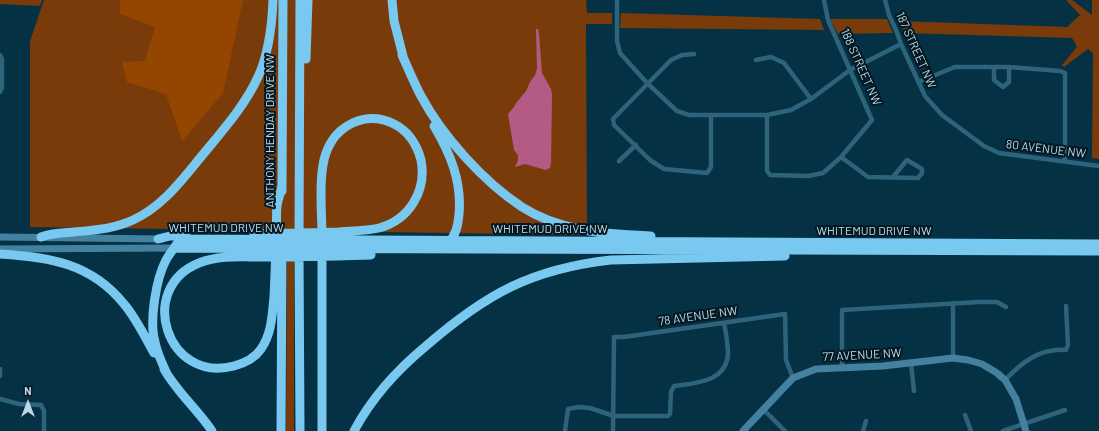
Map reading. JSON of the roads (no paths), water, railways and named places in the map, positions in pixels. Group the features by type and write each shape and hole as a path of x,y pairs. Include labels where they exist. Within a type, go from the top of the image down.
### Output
{"highway":[{"path":"41,237 49,234 114,227 144,214 159,204 170,194 249,96 265,58 270,35 273,0"},
{"name":"ANTHONY HENDAY DRIVE NW","path":"280,431 278,281 282,186 283,0"},
{"path":"300,0 300,431"},
{"path":"300,107 304,96 308,0"},
{"path":"392,0 394,21 409,78 452,161 458,180 458,224 455,234 442,250"},
{"path":"402,54 421,96 441,128 481,172 504,194 524,208 546,219 579,229 632,235 745,243"},
{"path":"158,239 170,236 359,231 379,228 390,224 402,217 408,211 419,191 421,179 421,160 417,149 407,134 394,124 376,118 355,121 340,130 328,146 325,154 322,169 322,205 322,281 322,431"},
{"path":"167,374 154,341 152,328 153,314 161,274 166,261 180,239"},
{"name":"WHITEMUD DRIVE NW","path":"180,239 1099,244"},
{"name":"WHITEMUD DRIVE NW","path":"174,248 1099,251"},
{"path":"278,281 272,322 268,336 261,349 246,362 236,366 224,368 204,366 191,361 172,341 165,319 165,306 169,292 185,271 206,260 222,258 482,254 524,249"},
{"path":"354,431 371,402 390,379 408,362 469,311 499,293 529,279 582,263 611,260 785,256 815,250"},
{"path":"0,254 53,260 76,268 107,286 125,305 167,374 201,415 212,431"}],"main road":[{"name":"WHITEMUD DRIVE NW","path":"0,237 180,239"},
{"name":"WHITEMUD DRIVE NW","path":"0,249 174,248"},
{"name":"77 AVENUE NW","path":"793,378 816,369 883,366 953,358 982,364 1005,380"},
{"path":"743,431 793,378"},
{"path":"1005,380 1012,390 1026,431"}],"street":[{"path":"617,0 617,41 620,53 647,83 677,111 689,115 767,115 791,110 811,99 850,70 901,44"},
{"name":"188 STREET NW","path":"767,115 767,171 770,175 808,176 823,173 841,157 872,120 828,20 824,0"},
{"name":"187 STREET NW","path":"885,0 889,15 901,44 925,96 942,115 991,150"},
{"path":"694,54 682,55 671,60 613,119 614,125 650,160 664,169 707,173 711,167 711,115"},
{"path":"0,55 2,59 2,88 0,92"},
{"path":"756,60 770,58 784,63 811,99"},
{"path":"994,67 994,80 1003,87 1009,82 1009,67"},
{"path":"918,82 955,68 1009,67 1060,71 1065,73 1065,161"},
{"path":"619,162 636,145"},
{"name":"80 AVENUE NW","path":"991,150 1008,155 1099,166"},
{"path":"841,157 868,176 893,178 918,178 922,173 922,169 907,160 893,178"},
{"path":"842,367 842,310 953,303 997,302 1006,306"},
{"path":"953,303 953,358"},
{"path":"1005,380 1016,368 1042,352 1066,350 1068,345 1066,306"},
{"name":"78 AVENUE NW","path":"614,416 614,337 785,314 786,360 793,378"},
{"path":"565,431 568,409 578,407 590,408 614,416 668,416 670,414 671,392 674,386 707,381 715,376 725,364 728,356 728,349 724,323"},
{"name":"77 AVENUE NW","path":"911,363 914,392"},
{"path":"0,369 0,376"},
{"path":"0,399 19,404 41,405 44,411 44,431"},
{"path":"763,409 785,431"},
{"path":"1003,431 1065,410"},
{"path":"965,415 971,431"},
{"path":"614,416 614,431"},
{"path":"863,431 866,421"}]}
